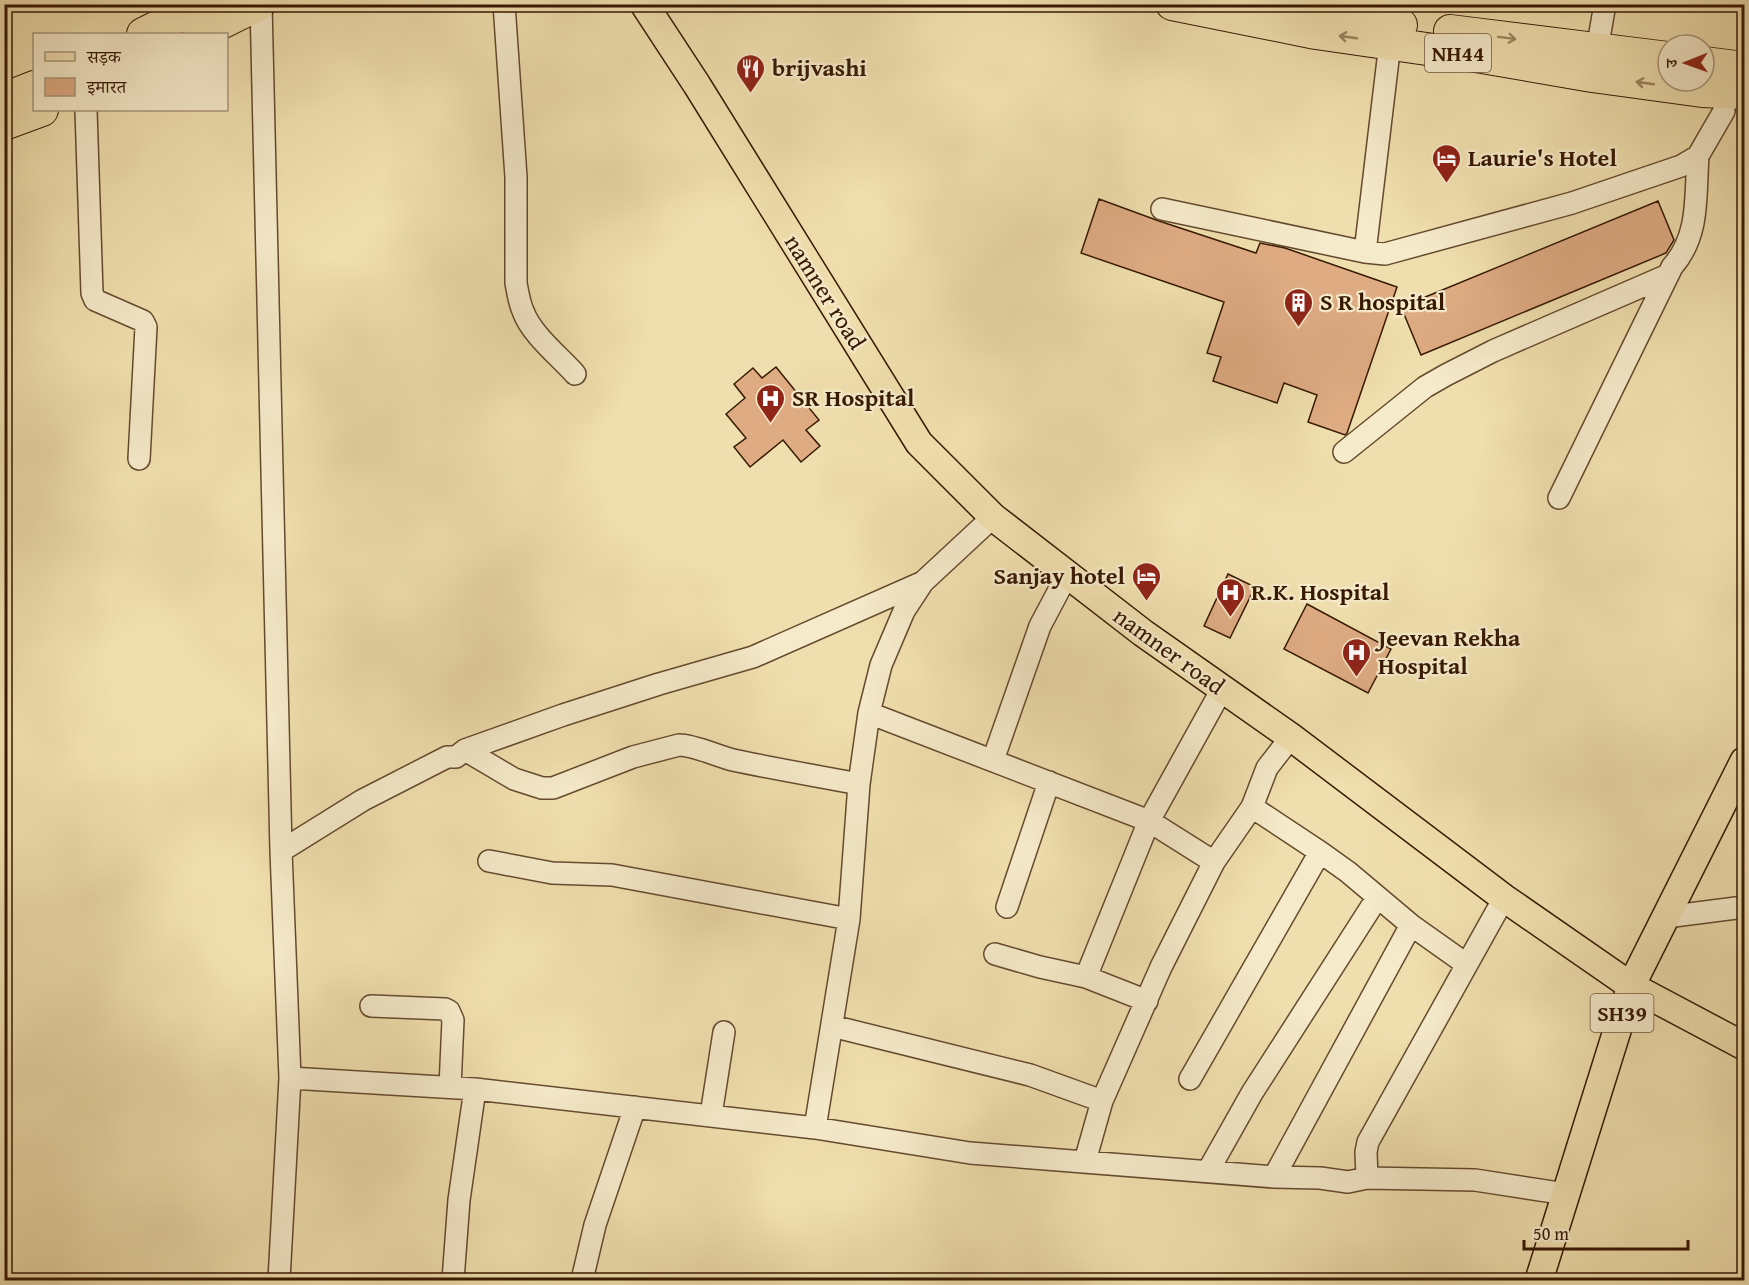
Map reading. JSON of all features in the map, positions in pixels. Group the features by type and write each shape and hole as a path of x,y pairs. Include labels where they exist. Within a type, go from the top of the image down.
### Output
{"highway":[{"path":"145,33 203,4"},
{"path":"201,33 260,4"},
{"name":"NH44","path":"1172,4 1316,33 1702,91 1734,102"},
{"name":"NH44","path":"1306,5 1393,25 1656,57"},
{"path":"1716,64 1744,68"},
{"path":"4,99 33,87"},
{"path":"4,124 39,111"}],"main road":[{"name":"namner road","path":"644,4 697,85 919,443 993,517 1143,633 1291,737 1504,898 1631,986 1744,1046"},
{"name":"SH39","path":"1539,1281 1631,986 1744,761"}],"street":[{"path":"260,4 281,850 290,1078 279,1281"},
{"path":"504,4 516,177 516,283 519,300 523,313 531,326 575,374"},
{"path":"1284,4 1281,16 1302,20 1306,5"},
{"path":"1597,50 1605,4"},
{"path":"1365,252 1390,44"},
{"path":"1162,209 1365,252 1384,254 1572,202 1682,166 1698,156 1734,102"},
{"path":"86,111 93,297 95,300 143,321 146,327 139,459"},
{"path":"1559,498 1672,267 1683,253 1692,230 1698,156"},
{"path":"1344,452 1425,387 1446,375 1493,351 1668,275"},
{"path":"814,1128 849,919 859,784 869,713 881,665 904,611 923,582 993,517"},
{"path":"993,760 1040,626 1068,575"},
{"path":"281,850 363,800 447,757 456,757 465,750 562,715 753,657 923,582"},
{"path":"1086,977 1149,822 1222,689"},
{"path":"869,713 1149,822 1214,862"},
{"path":"1085,1161 1102,1101 1161,967 1214,862 1252,807 1267,768 1291,737"},
{"path":"465,750 514,779 542,788 560,786 633,757 679,745 694,747 717,756 743,762 859,784"},
{"path":"1007,907 1049,782"},
{"path":"1252,807 1320,852 1411,925 1466,964"},
{"path":"1190,1079 1320,852"},
{"path":"489,861 552,873 612,875 849,919"},
{"path":"1208,1171 1252,1093 1377,897"},
{"path":"1367,1178 1368,1142 1504,898"},
{"path":"1666,917 1744,907"},
{"path":"1274,1177 1411,925"},
{"path":"995,954 1086,977 1147,1001"},
{"path":"371,1006 449,1011 453,1020 450,1087"},
{"path":"832,1026 1030,1075 1102,1101"},
{"path":"711,1116 724,1032"},
{"path":"290,1078 475,1089 814,1128 970,1153 1274,1177 1320,1178 1348,1182 1367,1178 1475,1180 1566,1194"},
{"path":"453,1281 459,1200 475,1089"},
{"path":"582,1281 595,1225 635,1107"}],"building":[{"name":"S R hospital","path":"1099,199 1256,253 1260,243 1285,248 1397,287 1347,433 1345,435 1308,422 1317,395 1284,383 1277,403 1213,381 1221,357 1207,353 1224,302 1081,253"},
{"path":"1658,201 1674,240 1666,253 1421,355 1401,307"},
{"path":"776,367 819,420 806,430 820,446 801,462 783,440 750,467 734,447 746,438 726,414 745,398 734,384 753,368 762,378"},
{"path":"1228,574 1255,587 1230,638 1204,626"},
{"path":"1307,604 1391,649 1368,693 1284,649"}],"place":[{"name":"brijvashi","path":"751,94"},
{"name":"Laurie's Hotel","path":"1447,184"},
{"name":"S R hospital","path":"1299,328"},
{"name":"SR Hospital","path":"771,424"},
{"name":"Sanjay hotel","path":"1146,602"},
{"name":"R.K. Hospital","path":"1230,618"},
{"name":"Jeevan Rekha Hospital","path":"1357,678"}]}
